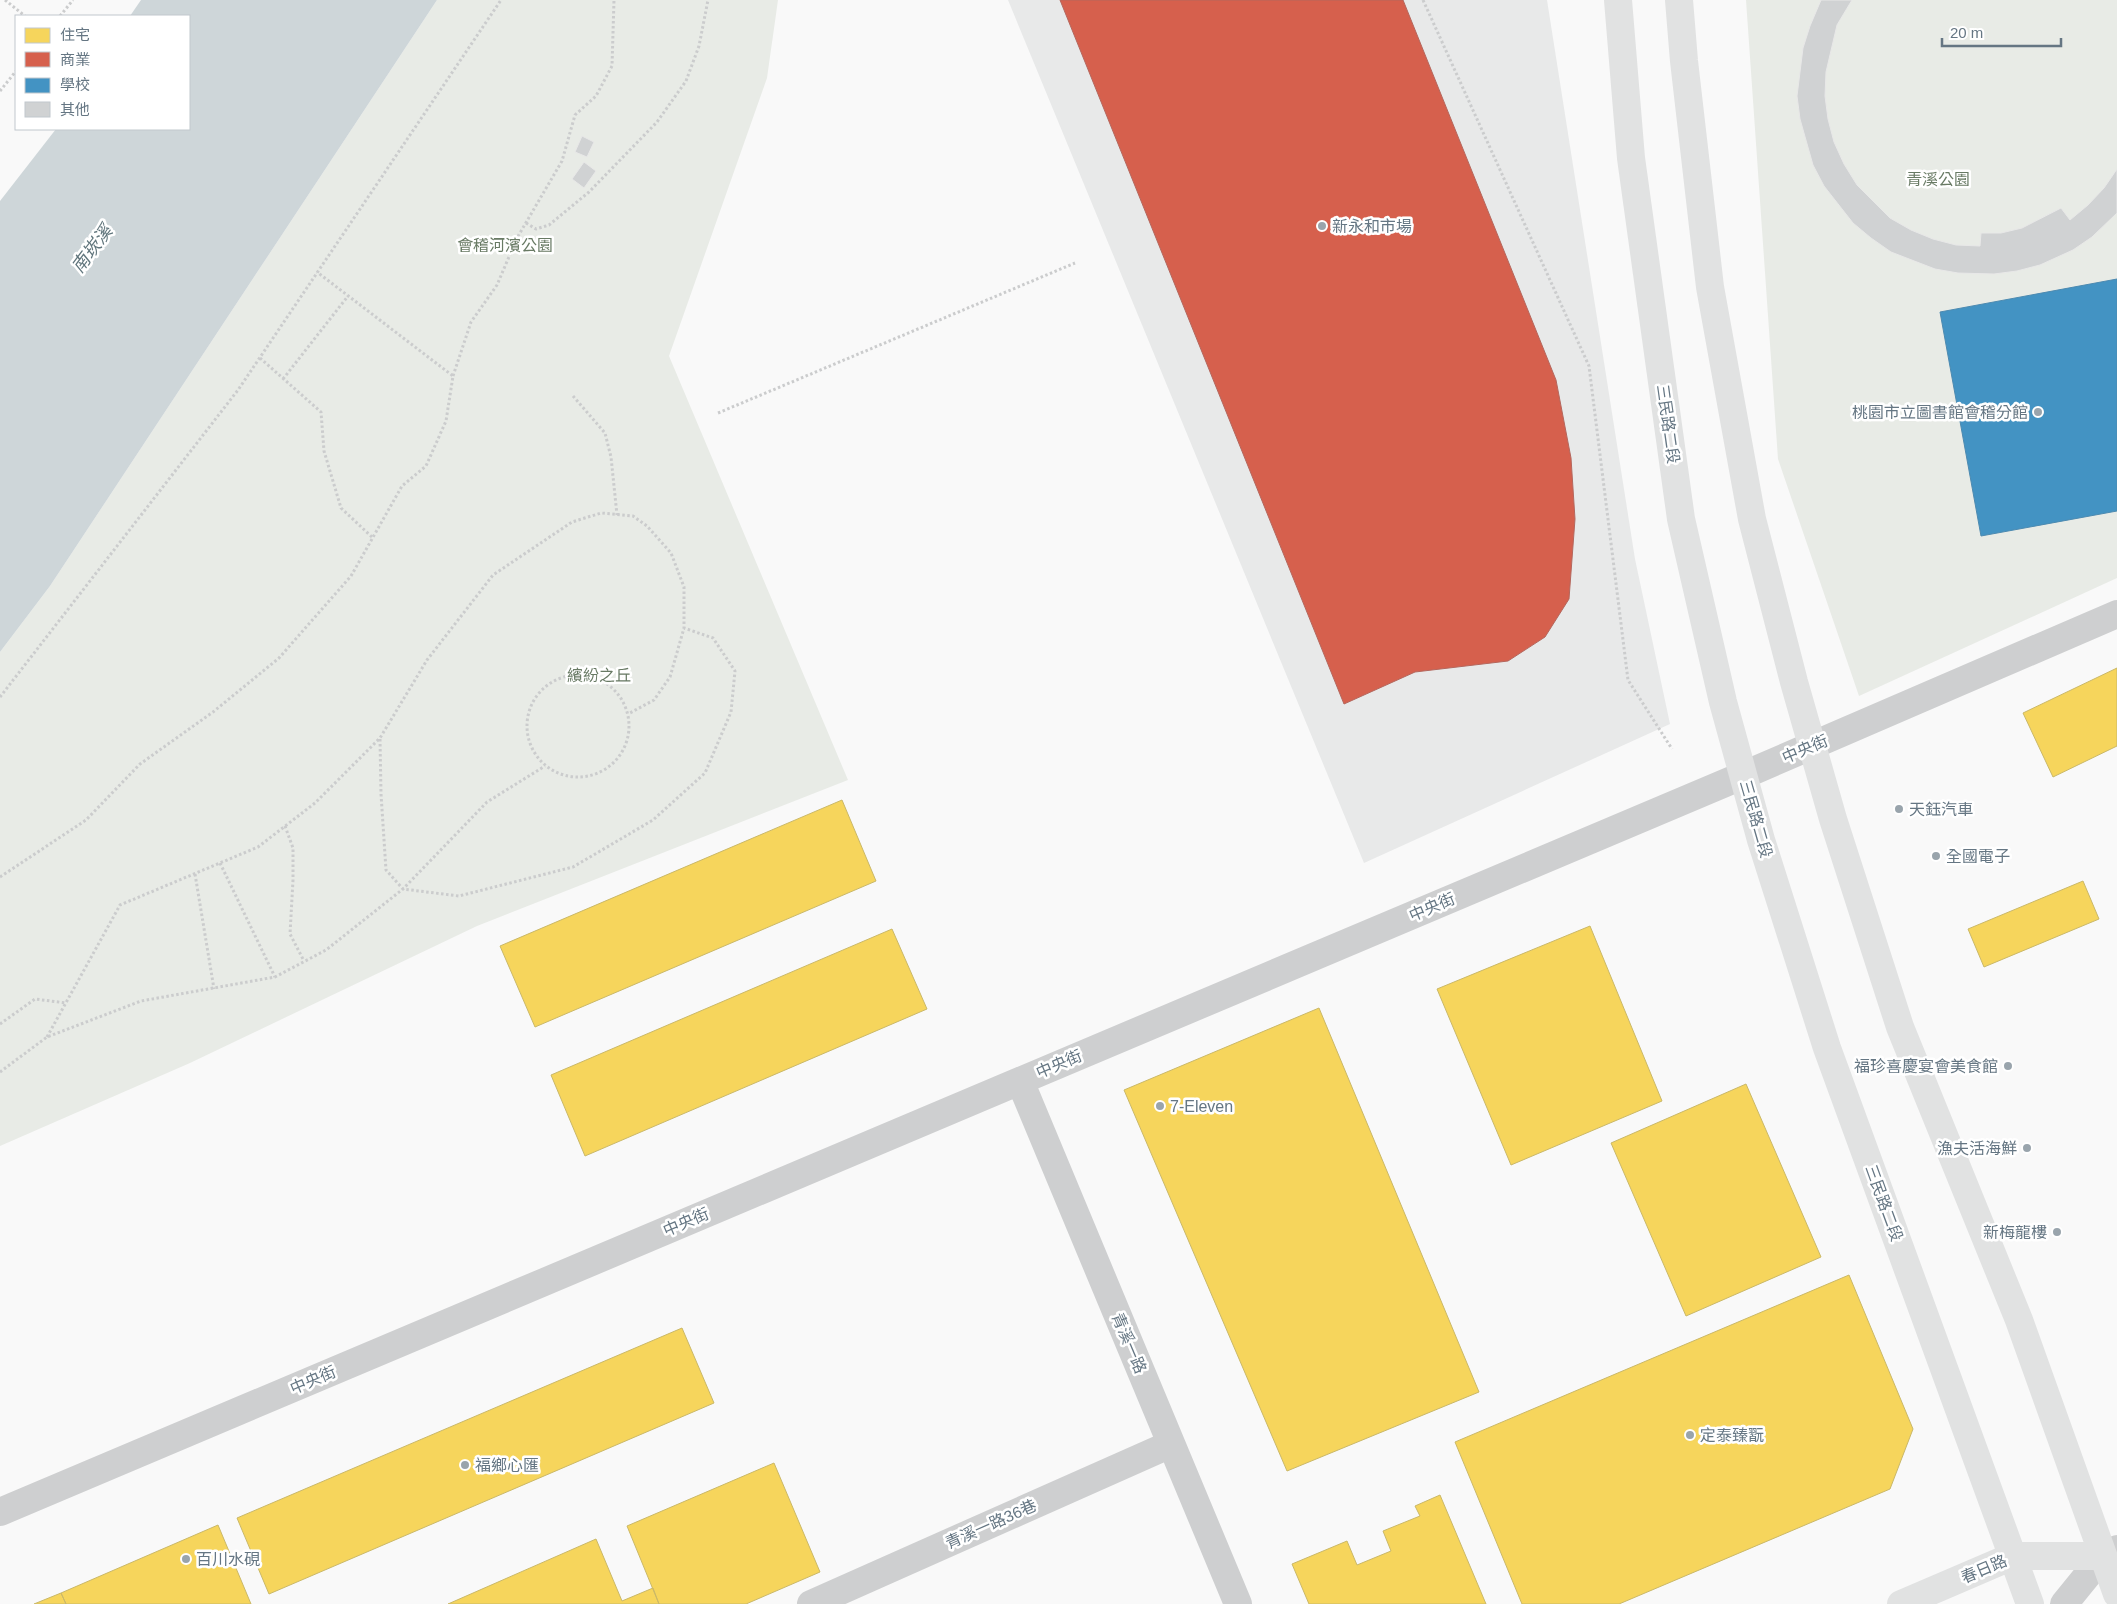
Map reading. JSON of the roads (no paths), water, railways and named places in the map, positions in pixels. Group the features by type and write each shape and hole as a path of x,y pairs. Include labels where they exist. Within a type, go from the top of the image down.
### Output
{"main road":[{"name":"三民路二段","path":"1618,0 1630,158 1681,519 1723,702 1761,840 1827,1048 2030,1604"},
{"path":"1679,0 1684,61 1710,287 1752,519 1833,819 1900,1027 2019,1320 2110,1553 2117,1594"},
{"name":"春日路","path":"1901,1604 2013,1556 2110,1553"}],"street":[{"name":"中央街","path":"0,1512 1744,776 2117,614"},
{"name":"青溪一路","path":"1020,1081 1238,1604"},
{"name":"青溪一路36巷","path":"811,1604 1171,1444"},
{"path":"2064,1604 2110,1553"}],"water":[{"name":"南崁溪","path":"141,0 437,0 50,586 0,652 0,201 55,130 190,130 190,15 131,15"}],"place":[{"name":"新永和市場","path":"1322,226"},
{"name":"桃園市立圖書館會稽分館","path":"2038,412"},
{"name":"天鈺汽車","path":"1899,809"},
{"name":"全國電子","path":"1936,856"},
{"name":"福珍喜慶宴會美食館","path":"2008,1066"},
{"name":"7-Eleven","path":"1160,1106"},
{"name":"漁夫活海鮮","path":"2027,1148"},
{"name":"新梅龍樓","path":"2057,1232"},
{"name":"定泰臻翫","path":"1690,1435"},
{"name":"福鄉心匯","path":"465,1465"},
{"name":"百川水硯","path":"186,1559"}],"park label":[{"name":"青溪公園","path":"1938,179"},
{"name":"會稽河濱公園","path":"505,245"},
{"name":"繽紛之丘","path":"599,675"}]}
